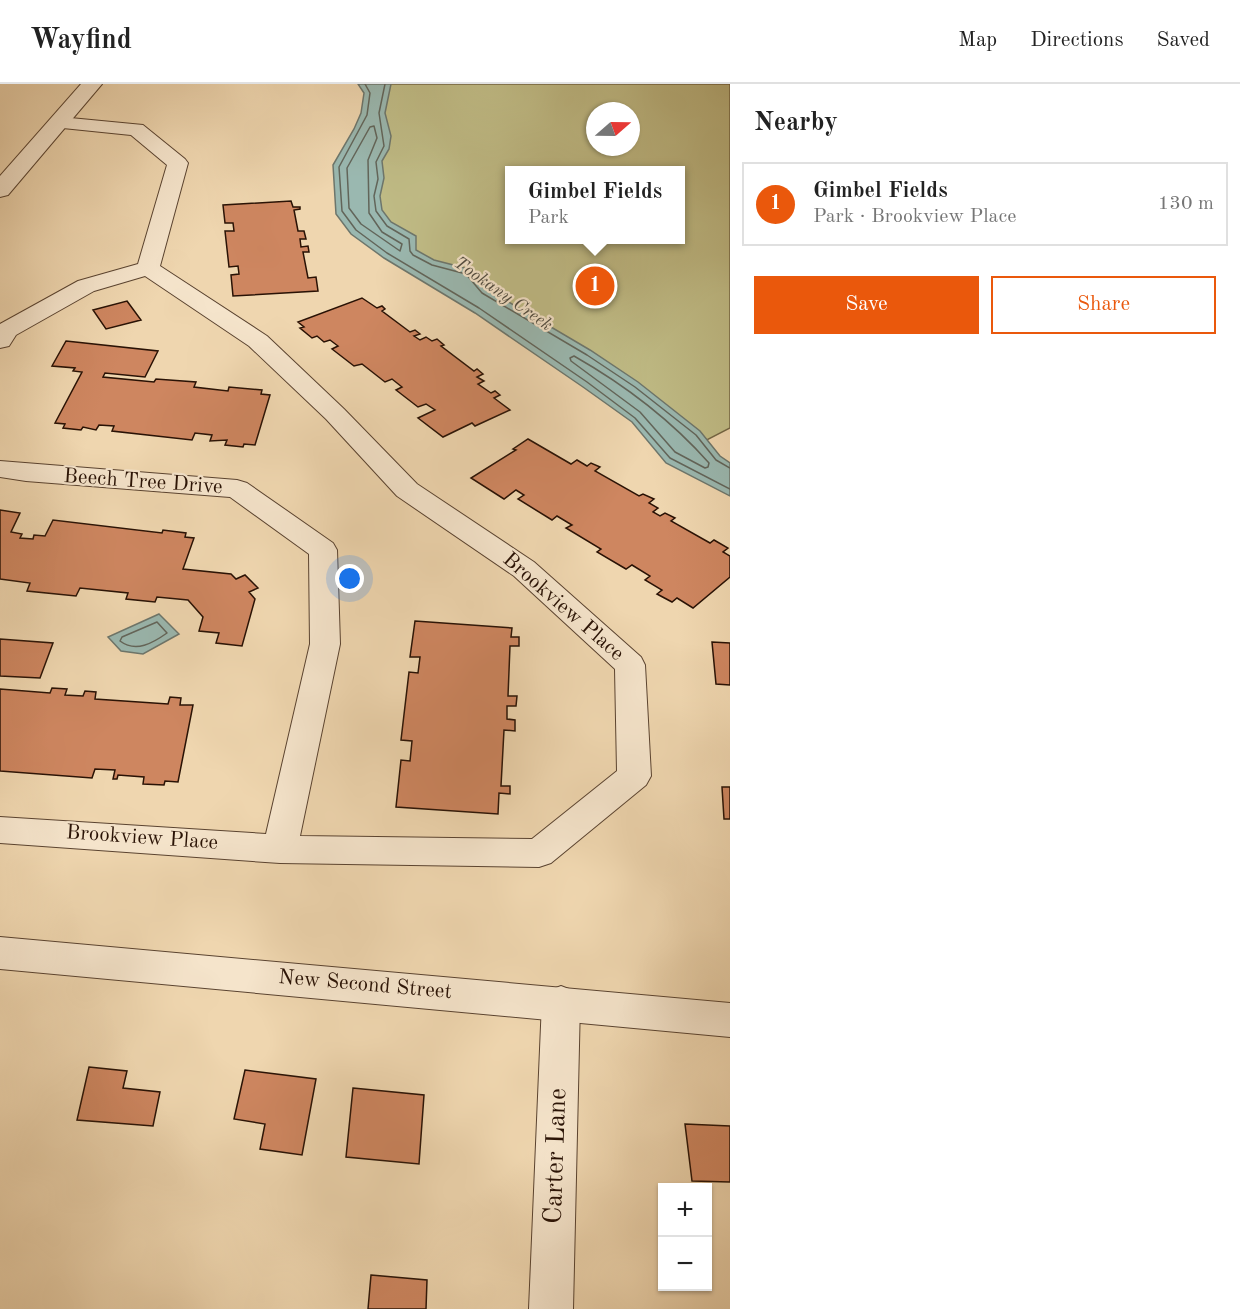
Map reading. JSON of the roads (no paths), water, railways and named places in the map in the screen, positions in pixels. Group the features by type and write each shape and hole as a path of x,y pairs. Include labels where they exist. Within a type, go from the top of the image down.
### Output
{"street":[{"path":"0,190 92,84"},
{"path":"0,341 7,330 86,286 148,268 178,163 136,129 60,123"},
{"name":"Brookview Place","path":"0,830 280,849 539,853 634,776 630,665 524,569 407,490 335,414 258,341 148,268"},
{"name":"Beech Tree Drive","path":"0,469 237,489 323,550 325,644 280,849"},
{"name":"New Second Street","path":"0,953 561,1002 730,1020"},
{"name":"Carter Lane","path":"551,1309 561,1002"}],"water":[{"path":"358,84 391,84 385,113 391,136 389,149 382,161 384,178 380,196 382,210 391,222 416,236 416,250 434,260 469,269 485,288 590,350 638,382 700,431 720,456 730,463 730,496 666,463 632,422 475,313 384,258 351,234 336,214 333,165 361,113 364,93"},
{"path":"159,614 179,634 143,654 121,651 108,637"}],"place":[{"name":"Gimbel Fields","path":"595,286"}],"water label":[{"name":"Tookany Creek","path":"503,294"}]}
